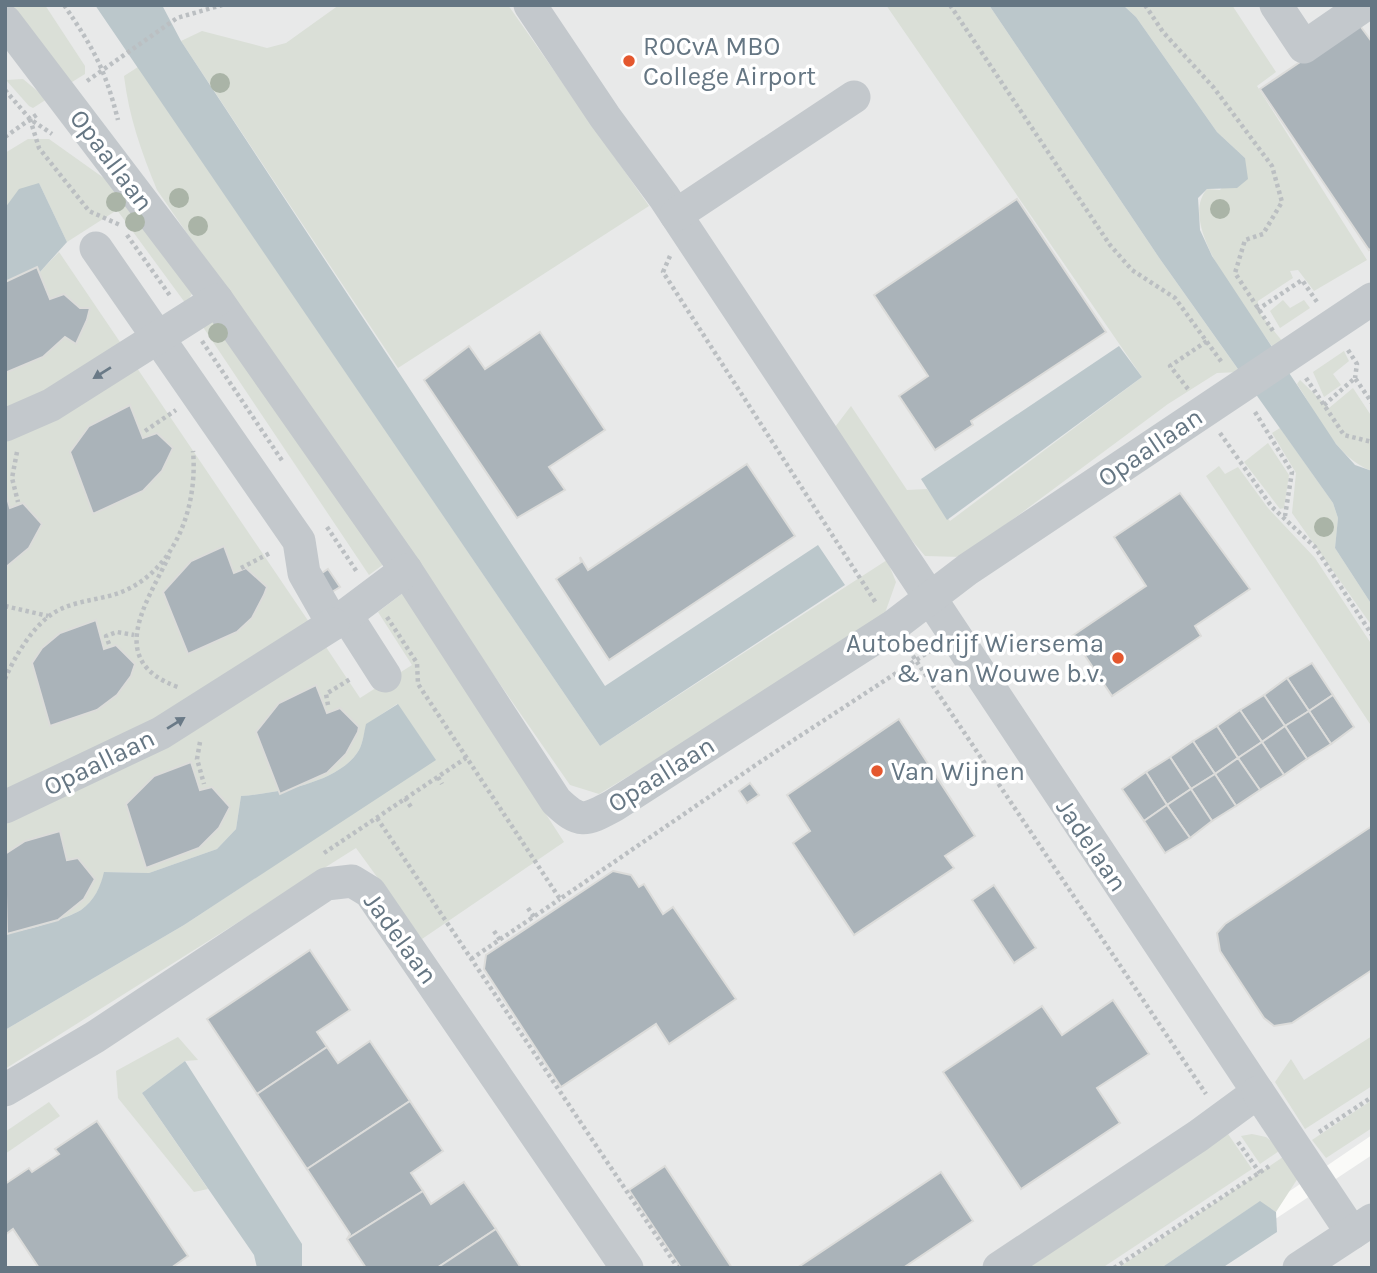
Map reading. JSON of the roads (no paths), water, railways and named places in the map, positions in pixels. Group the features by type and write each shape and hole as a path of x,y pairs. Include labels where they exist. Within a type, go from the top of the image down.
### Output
{"street":[{"path":"530,5 674,213 929,596"},
{"path":"1276,5 1304,47 1364,5"},
{"name":"Opaallaan","path":"5,21 217,300 406,570 556,801 572,816 588,819 891,627 929,596 1197,401 1327,316 1372,299"},
{"path":"674,213 854,97"},
{"path":"96,248 160,336 299,541 304,573 381,669"},
{"path":"12,422 51,405 217,300"},
{"name":"Opaallaan","path":"5,807 161,733 340,620 406,570"},
{"name":"Jadelaan","path":"929,596 1258,1092 1296,1147 1362,1226"},
{"name":"Jadelaan","path":"5,1090 95,1037 326,884 352,881 370,892 414,953 627,1268"},
{"path":"999,1268 1258,1092"},
{"path":"1299,1268 1362,1226"}],"place":[{"name":"ROCvA MBO College Airport","path":"629,61"},
{"name":"Autobedrijf Wiersema & van Wouwe b.v.","path":"1118,658"},
{"name":"Van Wijnen","path":"877,771"}]}
